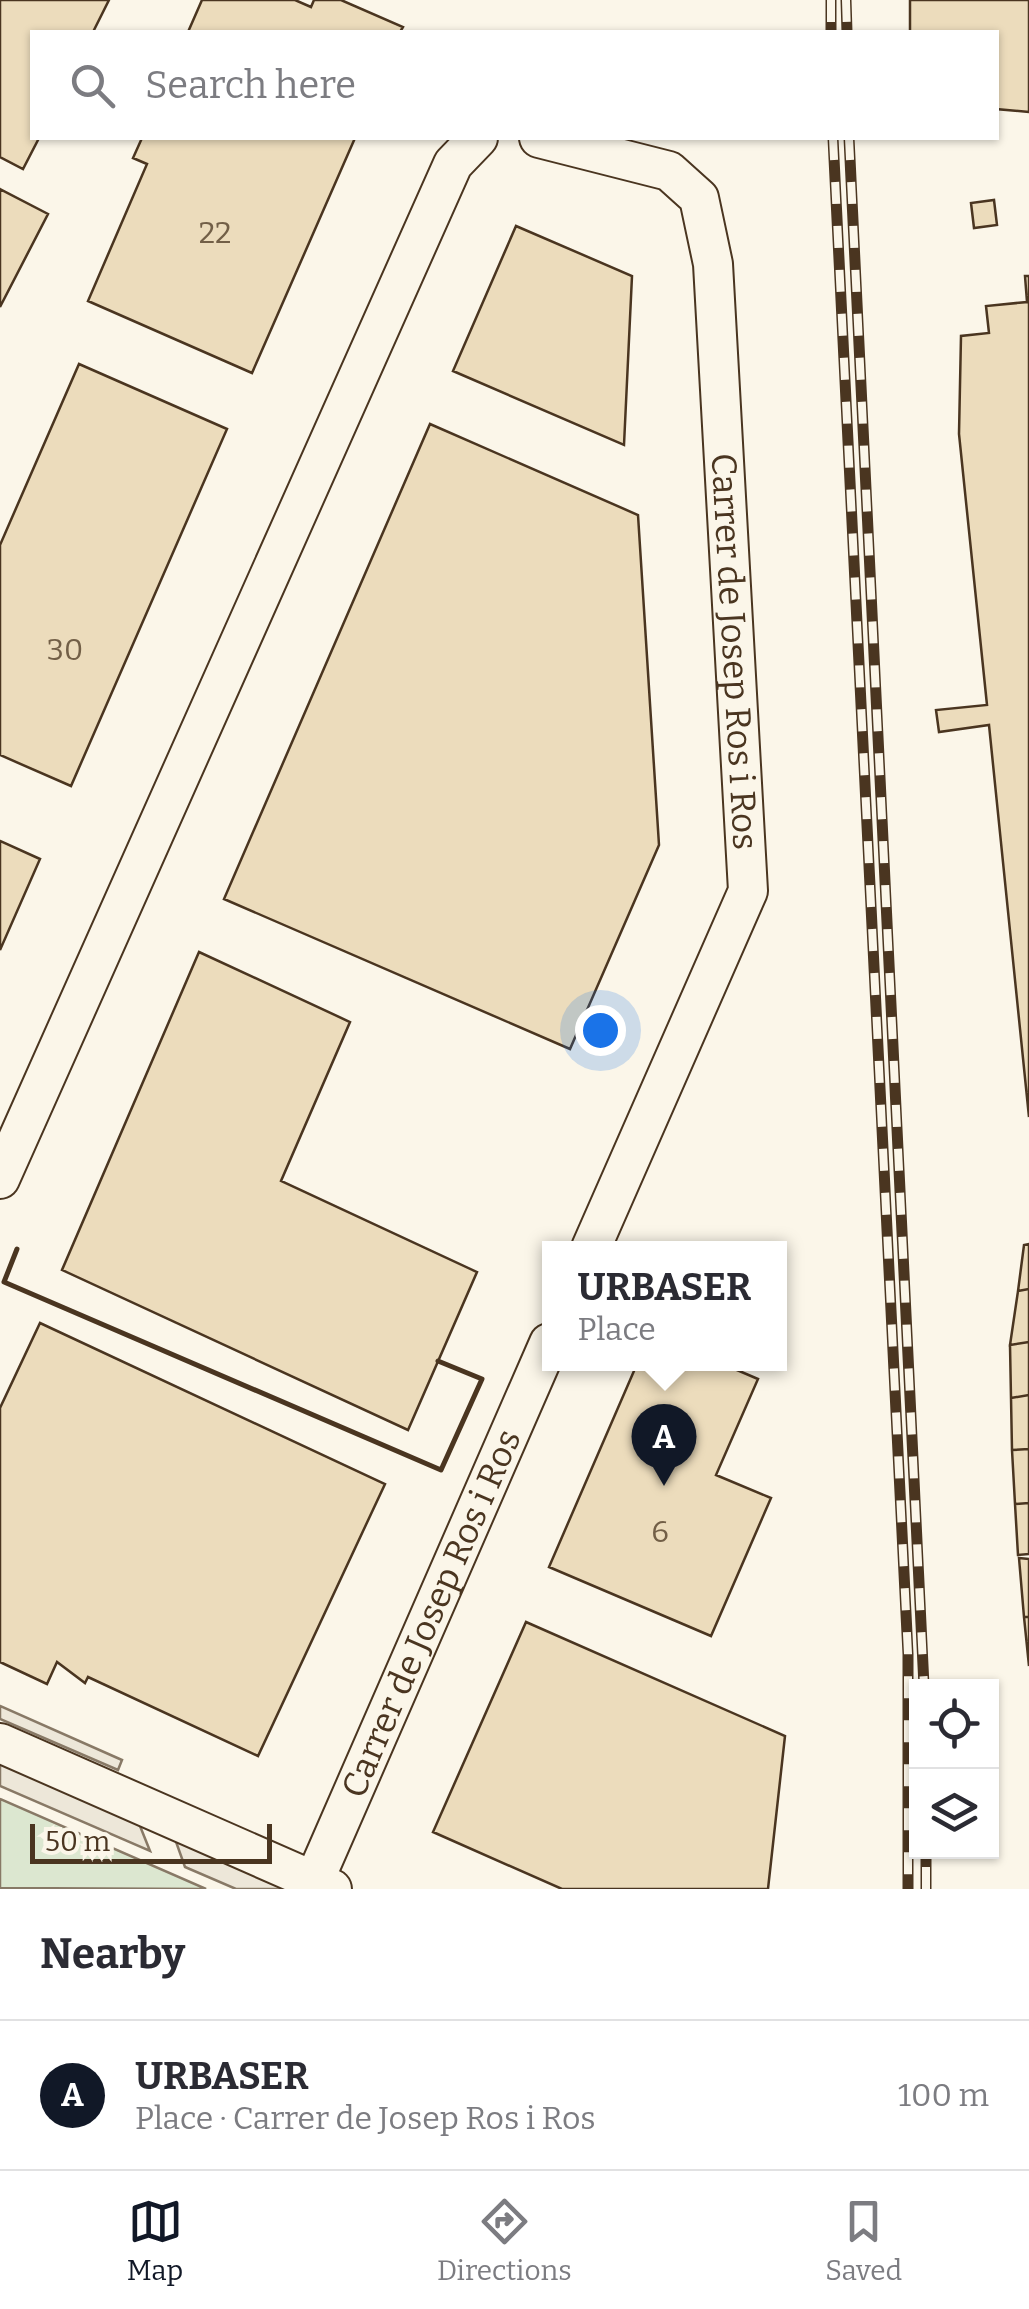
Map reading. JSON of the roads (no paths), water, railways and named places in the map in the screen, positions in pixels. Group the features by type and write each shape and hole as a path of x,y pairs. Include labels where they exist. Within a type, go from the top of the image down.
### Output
{"street":[{"path":"0,1178 453,164 476,140"},
{"name":"Carrer de Josep Ros i Ros","path":"547,140 669,171 699,198 712,264 748,891 594,1241"},
{"name":"Carrer de Josep Ros i Ros","path":"323,1885 542,1360"},
{"path":"0,1744 323,1885"}],"railway":[{"path":"831,0 831,30"},
{"path":"846,0 847,30"},
{"path":"833,140 908,1654 908,1889"},
{"path":"849,140 924,1679"},
{"path":"926,1859 926,1889"}],"place":[{"name":"URBASER","path":"664,1486"}]}
